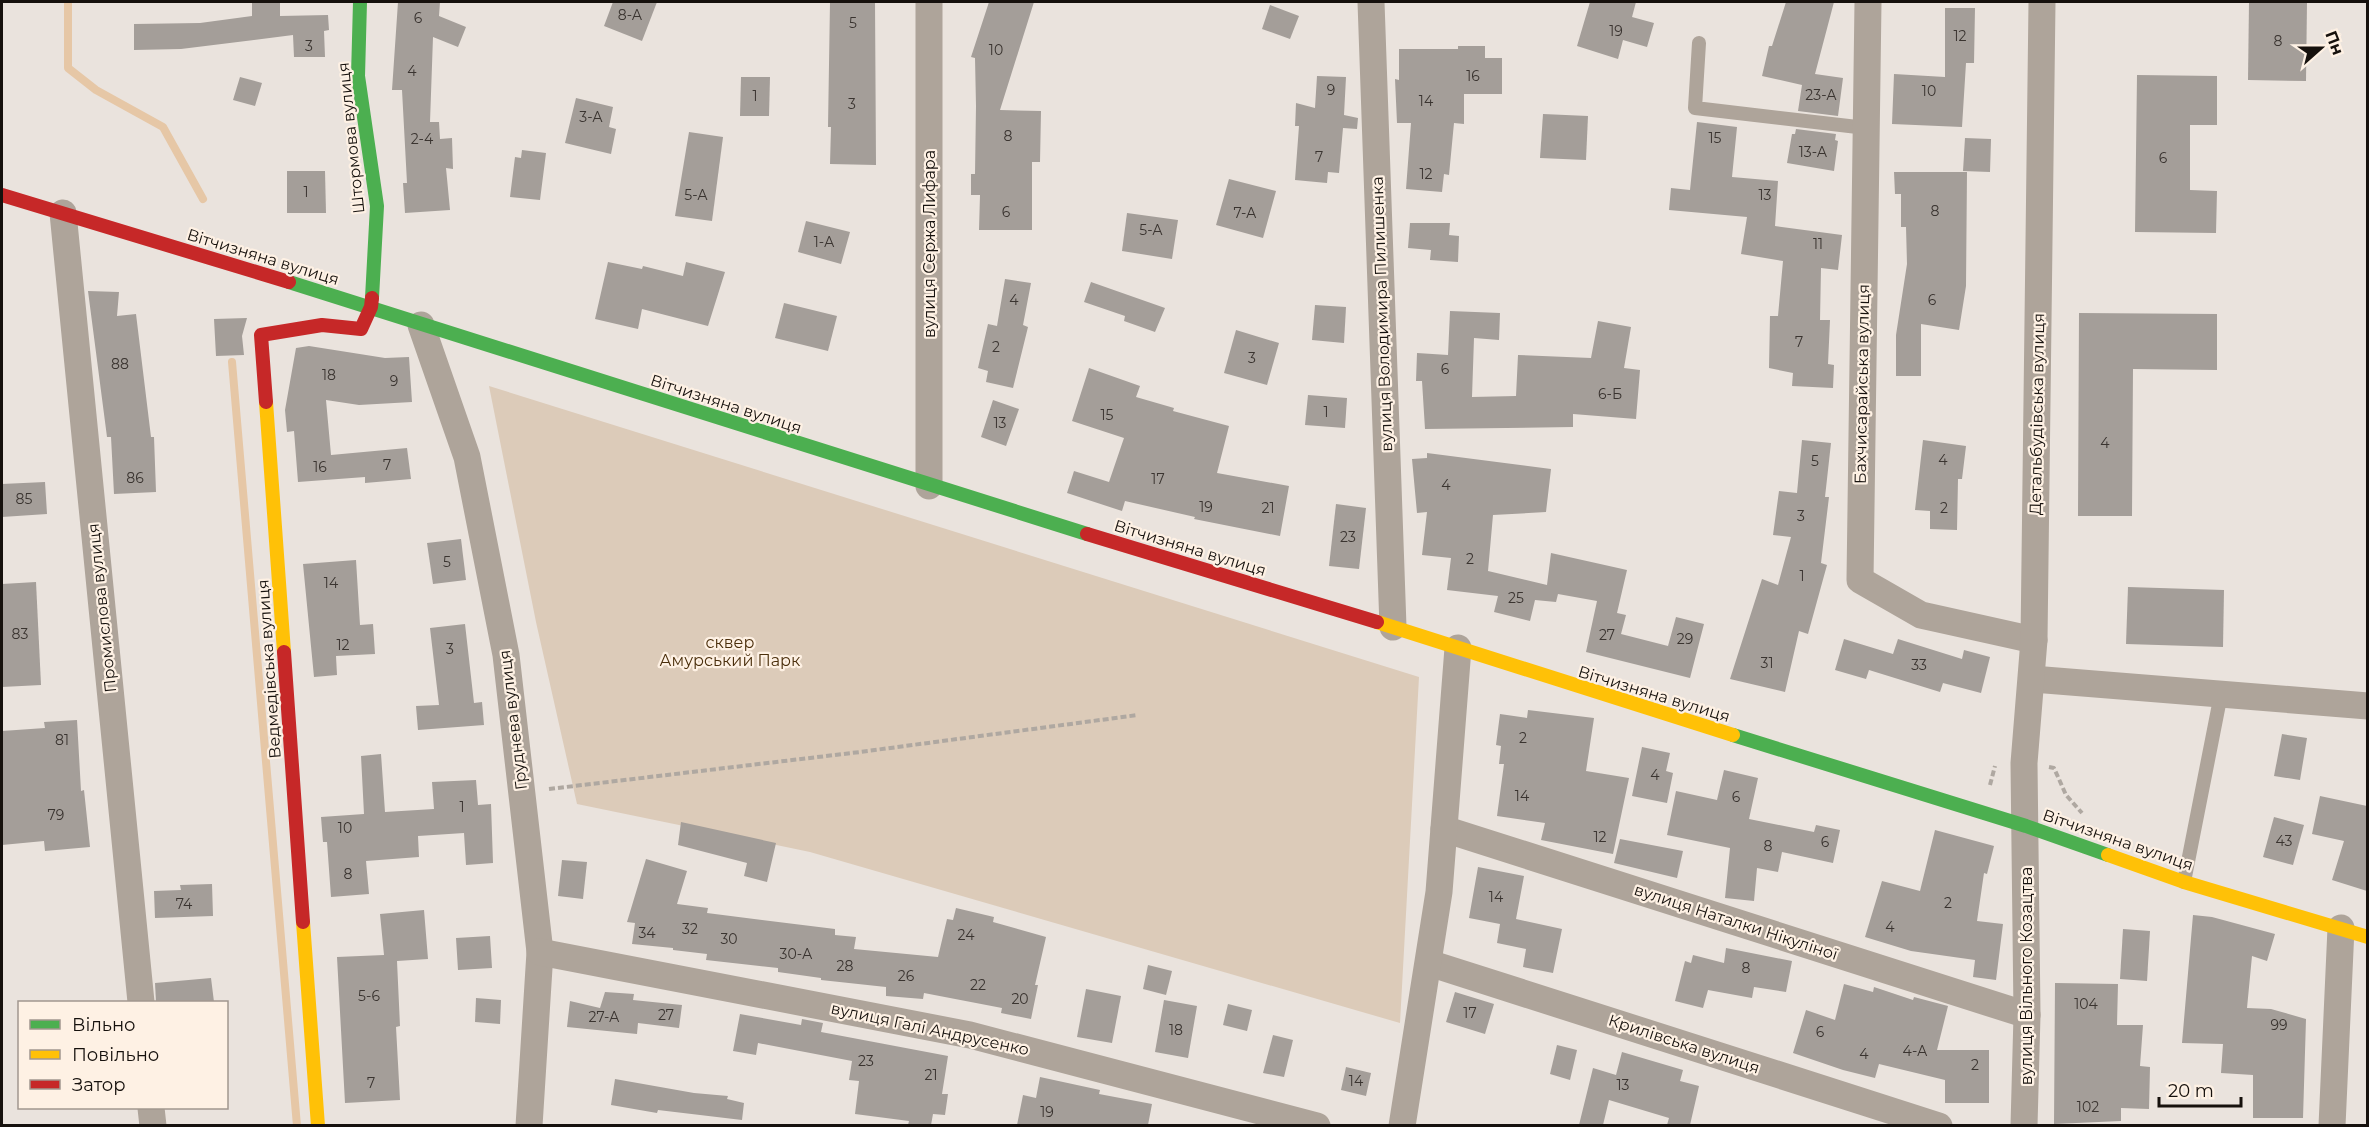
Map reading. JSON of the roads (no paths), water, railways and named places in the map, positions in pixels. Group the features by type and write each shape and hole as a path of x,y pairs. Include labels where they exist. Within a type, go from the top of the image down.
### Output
{"street":[{"name":"Штормова вулиця","path":"360,2 358,76 376,206 371,307"},
{"name":"вулиця Сержа Лифара","path":"928,486 929,2"},
{"name":"вулиця Володимира Пилишенка","path":"1371,2 1393,627"},
{"name":"Бахчисарайська вулиця","path":"1868,2 1860,580 1921,615 2034,640"},
{"name":"Детальбудівська вулиця","path":"2026,826 2024,763 2034,640 2042,2"},
{"name":"Вітчизняна вулиця","path":"2,195 371,307 421,325 928,486 1393,627 2026,826 2184,882 2367,937"},
{"name":"Промислова вулиця","path":"63,213 141,1001"},
{"name":"Ведмедівська вулиця","path":"318,1125 261,335 322,325 361,329 371,307"},
{"name":"Груднева вулиця","path":"421,325 467,457 506,655 540,952 529,1125"},
{"path":"1402,1125 1429,963 1444,829 1458,648"},
{"path":"2032,679 2367,706"},
{"name":"вулиця Вільного Козацтва","path":"2024,1125 2027,1015 2026,826"},
{"name":"вулиця Наталки Нікуліної","path":"1444,829 2027,1015"},
{"path":"2332,1125 2341,928"},
{"name":"вулиця Галі Андрусенко","path":"540,952 970,1035 1317,1125"},
{"name":"Крилівська вулиця","path":"1429,963 1939,1125"},
{"path":"151,1109 153,1125"}],"lane":[{"path":"1699,44 1695,108 1866,128"},
{"path":"2184,882 2222,694"}],"waterway":[{"path":"68,2 68,68 96,90 163,127 203,199"},
{"path":"232,362 297,1126"}],"park label":[{"name":"сквер Амурський Парк","path":"730,651"}]}
